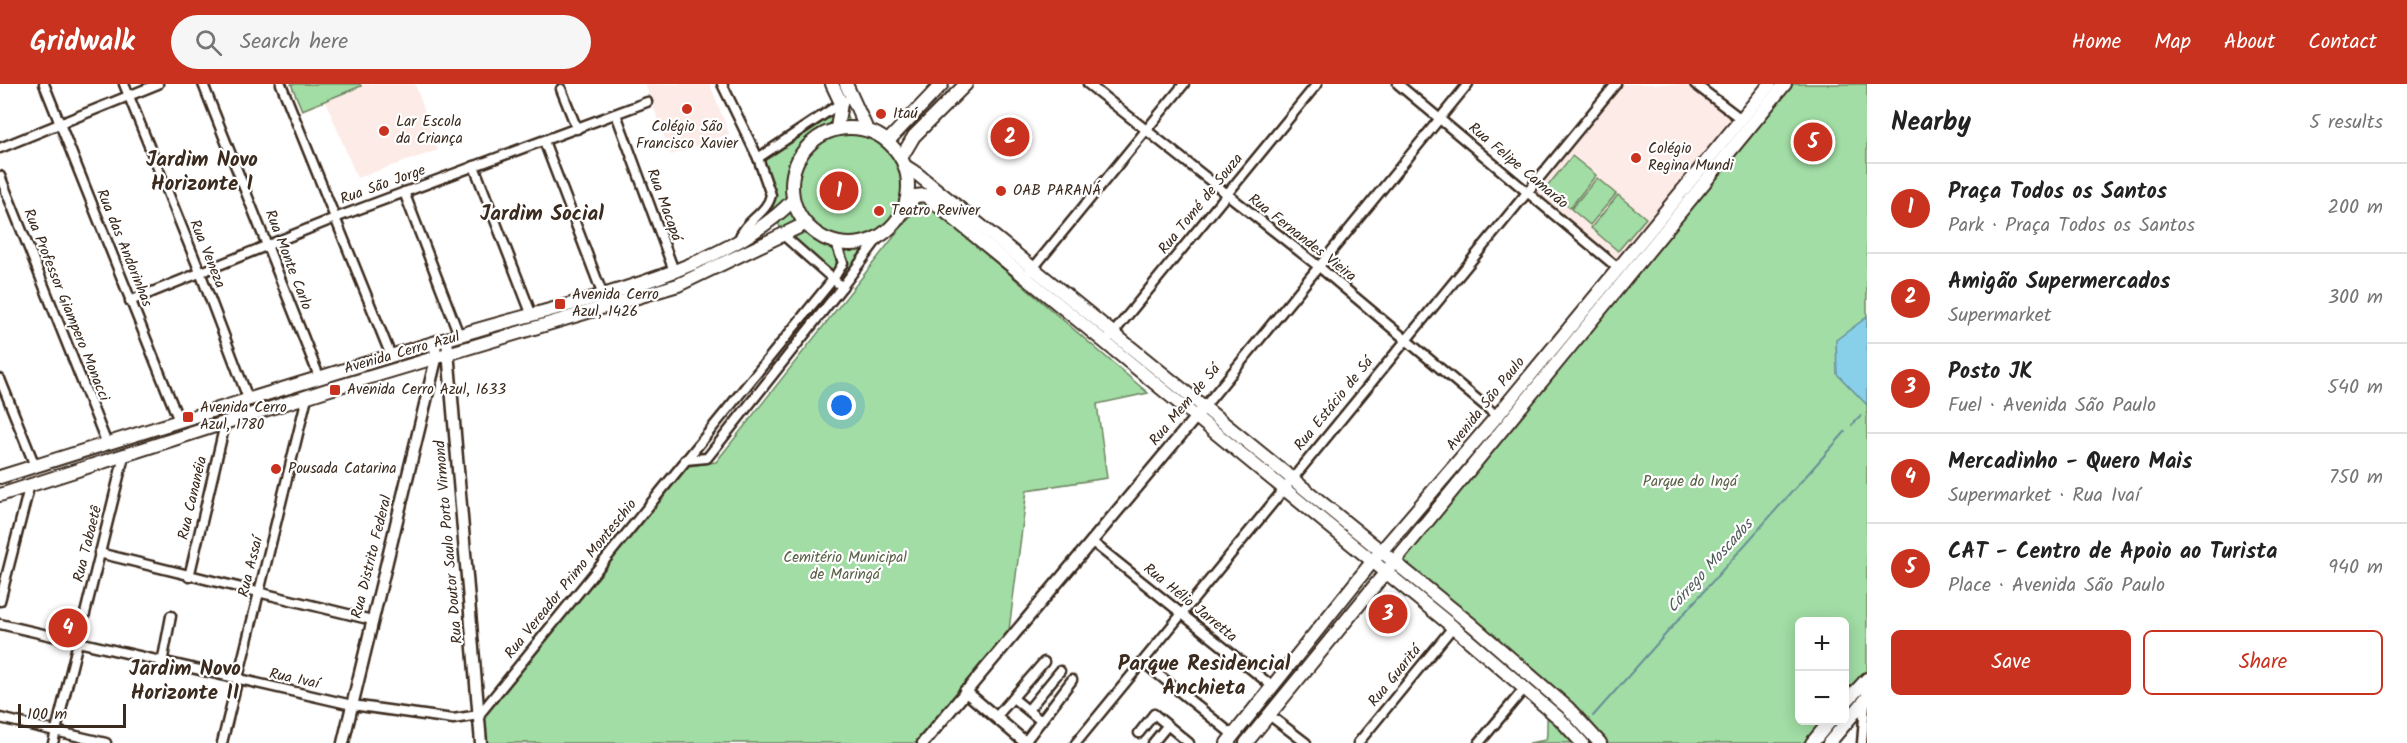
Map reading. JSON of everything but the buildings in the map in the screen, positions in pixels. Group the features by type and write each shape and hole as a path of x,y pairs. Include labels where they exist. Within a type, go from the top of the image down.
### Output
{"main road":[{"path":"832,84 867,130"},
{"path":"837,128 846,100 846,84"},
{"path":"888,141 942,84"},
{"path":"900,216 907,200 908,183 903,162 914,136 966,84"},
{"name":"Avenida São Paulo","path":"1230,739 1372,562 1497,416 1770,84"},
{"path":"1769,102 1779,84"},
{"name":"Avenida São Paulo","path":"1246,743 1393,560 1785,84"},
{"path":"1029,273 903,162 888,141 867,130 837,128 810,143 800,155 793,177 793,200 805,224 820,236 836,243 865,242 879,237 900,216 915,196 925,195 1110,337 1288,482 1382,551 1526,670 1568,708 1600,743"},
{"name":"Avenida Cerro Azul","path":"6,493 327,390 678,285 769,222 793,200"},
{"name":"Avenida Cerro Azul","path":"0,477 447,339 706,264 805,224"},
{"path":"1565,351 1561,343 1571,329 1574,320"},
{"path":"1544,377 1553,360 1552,347"},
{"path":"327,390 351,378 354,372 351,369"},
{"path":"166,443 159,439 158,432 179,421"},
{"path":"119,458 141,443 140,437 136,435"},
{"path":"6,493 8,480 35,466"},
{"path":"1288,482 1372,562 1453,627 1560,719 1582,743"},
{"path":"1849,700 1867,680"},
{"path":"1829,743 1867,698"},
{"path":"1812,743 1827,725"}],"street":[{"name":"Rua das Andorinhas","path":"44,84 179,421"},
{"name":"Rua Veneza","path":"124,84 249,401"},
{"path":"0,148 158,84"},
{"name":"Rua Monte Carlo","path":"203,84 320,379"},
{"path":"281,84 391,356"},
{"path":"722,84 770,187 770,202 745,226 738,242"},
{"name":"Rua Fernandes Vieira","path":"1088,84 1318,266 1497,416"},
{"path":"1029,273 1184,84"},
{"name":"Rua Tomé de Souza","path":"1110,337 1317,84"},
{"name":"Rua Felipe Camarão","path":"1398,84 1619,269"},
{"name":"Rua Mem de Sá","path":"923,743 1201,411 1468,84"},
{"name":"Rua Estácio de Sá","path":"1076,743 1616,84"},
{"path":"1695,84 1741,119"},
{"path":"561,90 577,129"},
{"path":"758,158 846,100"},
{"name":"Rua São Jorge","path":"130,301 335,218 647,102"},
{"name":"Rua Macapá","path":"616,114 674,272"},
{"path":"544,141 602,293"},
{"path":"474,166 531,314"},
{"name":"Rua Professor Giampero Monacci","path":"0,176 107,444"},
{"path":"404,192 447,339"},
{"path":"782,234 842,287"},
{"path":"685,460 707,458 879,237"},
{"name":"Rua Vereador Primo Monteschio","path":"479,716 834,278 843,264 836,243"},
{"name":"Rua Doutor Saulo Porto Virmond","path":"447,339 442,357 481,743"},
{"name":"Rua Distrito Federal","path":"343,743 372,620 442,357"},
{"path":"0,379 35,466"},
{"name":"Rua Assaí","path":"222,743 307,397"},
{"name":"Rua Cananéia","path":"189,577 225,424"},
{"name":"Rua Tabaetê","path":"53,743 99,553 119,458"},
{"path":"0,600 30,484"},
{"name":"Rua Hélio Jarretta","path":"1091,541 1272,686"},
{"path":"99,553 189,577 372,620"},
{"path":"162,663 171,616"},
{"name":"Rua Ivaí","path":"0,624 237,681 352,705 453,719 479,716"},
{"name":"Rua Guaritá","path":"1358,743 1453,627"},
{"path":"996,717 1044,662"},
{"path":"1143,662 1230,739"},
{"path":"1028,710 1060,671"},
{"path":"965,691 1025,742 1072,680"},
{"path":"1863,743 1867,680"},
{"path":"1479,743 1524,689"},
{"path":"1013,698 1041,721"},
{"path":"1139,733 1154,714 1177,740 1189,743"},
{"path":"1268,714 1306,743"},
{"path":"0,718 106,743"},
{"path":"1153,743 1167,726"}],"shaded area":[{"name":"Lar Escola da Criança","path":"290,84 415,84 438,150 357,178 326,102 301,112"},
{"name":"Colégio São Francisco Xavier","path":"645,84 710,84 729,134 671,155"},
{"name":"Colégio Regina Mundi","path":"1622,84 1690,84 1738,120 1619,268 1533,196"}],"green space":[{"path":"291,84 360,84 361,86 302,110"},
{"name":"Parque do Ingá","path":"1792,84 1867,84 1867,672 1849,689 1849,617 1795,617 1795,725 1819,725 1803,743 1602,743 1397,560"},
{"path":"841,103 852,127 867,131 892,147 906,172 908,186 907,201 900,216 873,245 842,287 782,234 758,158"},
{"path":"1572,156 1596,175 1570,208 1546,188"},
{"path":"1597,178 1616,194 1590,225 1571,209"},
{"path":"1618,195 1646,218 1618,251 1591,228"},
{"name":"Cemitério Municipal de Maringá","path":"923,200 1148,393 1097,404 1107,478 1027,490 1009,630 917,743 486,743 483,716 689,466 716,462"},
{"path":"1548,710 1580,743 1529,743 1546,740"}],"water":[{"path":"1867,317 1867,405 1837,374 1836,340"}],"waterway":[{"name":"Córrego Moscados","path":"1852,425 1861,416"},
{"name":"Córrego Moscados","path":"1593,716 1845,432"}],"place":[{"name":"Colégio São Francisco Xavier","path":"687,109"},
{"name":"Itaú","path":"881,114"},
{"name":"Lar Escola da Criança","path":"384,131"},
{"name":"Amigão Supermercados","path":"1010,137"},
{"name":"CAT - Centro de Apoio ao Turista","path":"1813,142"},
{"name":"Colégio Regina Mundi","path":"1636,158"},
{"name":"Praça Todos os Santos","path":"839,191"},
{"name":"OAB PARANÁ","path":"1001,191"},
{"name":"Teatro Reviver","path":"879,211"},
{"name":"Avenida Cerro Azul, 1426","path":"560,304"},
{"name":"Avenida Cerro Azul, 1633","path":"335,390"},
{"name":"Avenida Cerro Azul, 1780","path":"188,417"},
{"name":"Pousada Catarina","path":"276,469"},
{"name":"Posto JK","path":"1388,614"},
{"name":"Mercadinho - Quero Mais","path":"68,628"}],"district":[{"name":"Jardim Novo Horizonte I","path":"202,172"},
{"name":"Jardim Social","path":"542,214"},
{"name":"Parque Residencial Anchieta","path":"1204,676"},
{"name":"Jardim Novo Horizonte II","path":"185,681"}]}
